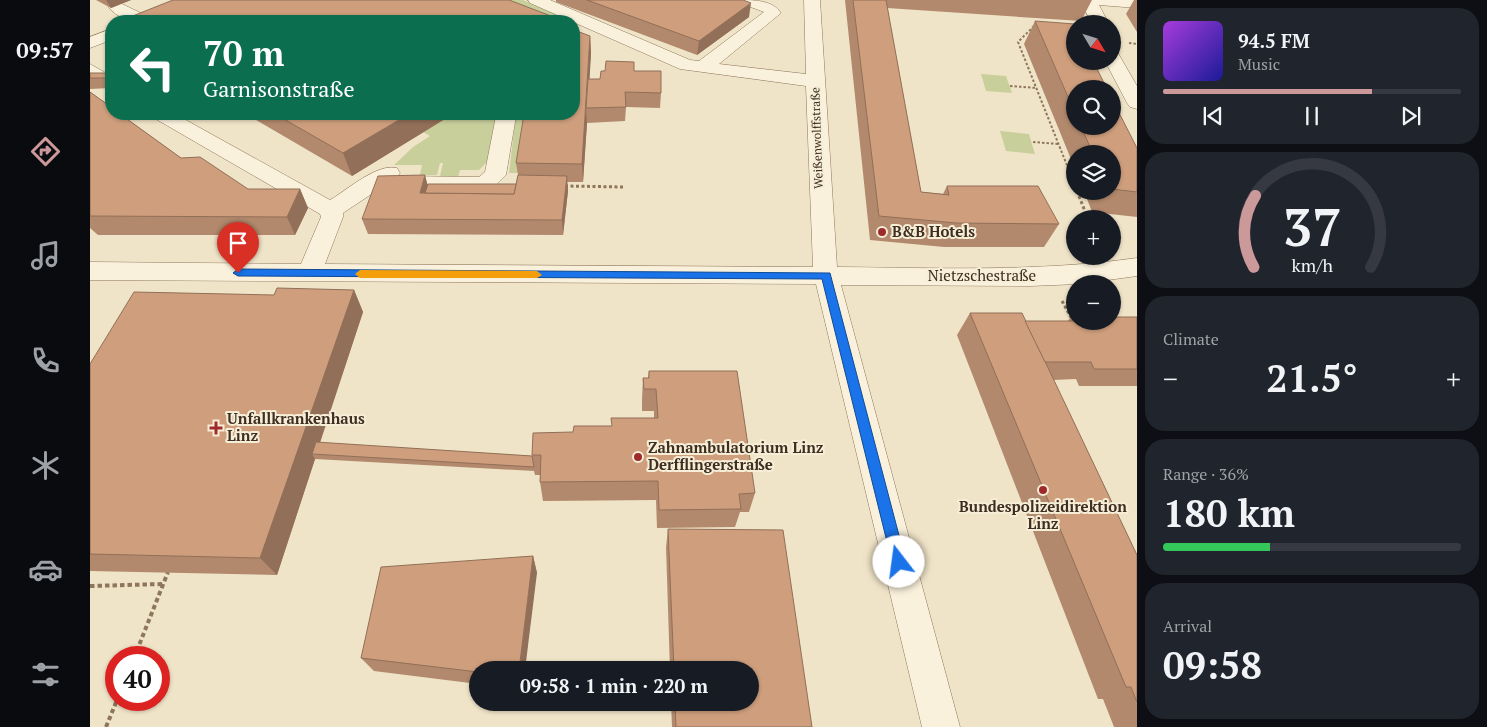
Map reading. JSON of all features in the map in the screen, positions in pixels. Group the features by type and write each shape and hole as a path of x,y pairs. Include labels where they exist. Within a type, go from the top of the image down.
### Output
{"street":[{"path":"536,0 569,15"},
{"path":"702,68 773,13 770,8 746,0"},
{"name":"Weißenwolffstraße","path":"812,0 822,236 826,276 942,727"},
{"path":"1088,0 1096,15"},
{"path":"1096,0 1137,3"},
{"path":"116,6 132,15"},
{"path":"580,20 672,61 702,68 815,81"},
{"path":"90,43 105,37"},
{"path":"1119,70 1137,103"},
{"path":"171,120 214,146 331,210"},
{"path":"331,210 381,177 484,184 495,175 505,120"},
{"path":"309,274 332,217 331,210"},
{"name":"Nietzschestraße","path":"90,271 309,274 1030,276 1079,275 1137,267"}],"path":[{"path":"1038,22 1018,42 1066,162"},
{"path":"1128,43 1137,44"},
{"path":"1010,86 1037,88"},
{"path":"1033,142 1059,144"},
{"path":"564,186 624,187"},
{"path":"1062,302 1066,309"},
{"path":"139,646 168,572"},
{"path":"90,586 163,584"},
{"path":"106,727 113,711"}],"green space":[{"path":"465,0 523,0 557,15 504,15"},
{"path":"981,74 1006,76 1012,93 986,91"},
{"path":"443,120 497,120 487,162 479,170 460,170 458,177 440,176 443,163 440,163 437,175 420,175 422,165 394,165 413,147 430,136 423,132"},
{"path":"515,120 527,120 520,173 509,173"},
{"path":"1000,131 1029,134 1035,154 1006,151"}],"building":[{"path":"173,0 509,0 548,15 135,15"},
{"path":"587,0 743,0 751,3 699,41"},
{"path":"853,0 886,0 921,192 949,195 947,186 1038,186 1059,224 956,223 879,216"},
{"path":"1035,21 1066,23 1066,70 1098,70 1102,80 1066,80 1066,92"},
{"path":"580,32 590,36 582,164 516,163 523,120 580,120"},
{"path":"606,61 634,62 634,71 661,71 661,93 625,92 626,107 586,108 588,79 600,79 601,71 605,71"},
{"path":"90,73 105,73 105,78 90,78"},
{"path":"90,92 105,103 105,120 128,120 181,158 200,157 248,189 300,189 287,217 90,216"},
{"path":"1121,117 1137,148 1137,192 1121,190 1121,145 1089,145 1085,135 1121,135"},
{"path":"285,120 399,120 343,153"},
{"path":"425,175 420,193 514,194 518,175 567,176 562,220 362,219 378,176"},
{"path":"428,184 516,184 514,194 425,193"},
{"path":"277,288 354,290 260,558 90,554 90,364 134,292 274,295"},
{"path":"970,313 1022,313 1137,555 1137,702 1131,687 1126,687"},
{"path":"1121,317 1137,317 1137,369 1094,369 1091,362 1045,362 1025,321 1066,321 1066,330 1121,330"},
{"name":"Zahnambulatorium Linz Derfflingerstraße","path":"649,371 737,371 755,493 739,494 741,509 659,510 658,481 540,482 541,455 532,455 533,433 573,432 574,426 612,426 611,418 658,418 656,389 644,389 643,378 649,378"},
{"path":"316,442 532,456 534,467 312,454"},
{"path":"668,529 783,530 812,727 676,727 675,711 759,711 759,661 674,661"},
{"path":"533,556 520,661 469,661 469,671 361,658 381,567"}],"slow traffic":[{"path":"360,274 537,275"}],"place":[{"name":"B&B Hotels","path":"882,232"},
{"name":"Unfallkrankenhaus Linz","path":"216,428"},
{"name":"Zahnambulatorium Linz Derfflingerstraße","path":"638,457"},
{"name":"Bundespolizeidirektion Linz","path":"1043,490"}],"route":[{"path":"238,273 826,276 899,562"}]}
